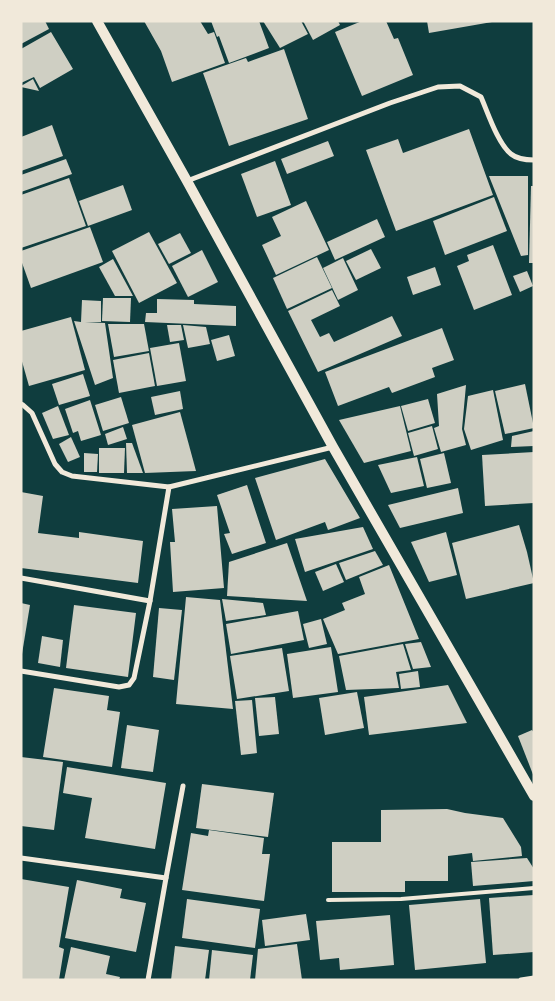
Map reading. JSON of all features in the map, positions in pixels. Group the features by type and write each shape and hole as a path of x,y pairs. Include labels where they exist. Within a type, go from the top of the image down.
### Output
{"main road":[{"path":"97,21 333,447 534,796"}],"street":[{"path":"187,181 390,103 438,87 460,86 481,97 502,146 512,155 523,160 534,160"},
{"path":"21,404 32,413 54,464 62,472 72,476 168,487 333,447"},
{"path":"21,671 119,687 129,685 134,678 150,601 168,487"},
{"path":"21,578 150,601"},
{"path":"148,980 183,786"},
{"path":"21,858 166,878"},
{"path":"520,980 534,978"}],"lane":[{"path":"328,900 401,899 534,888"}],"building":[{"path":"21,21 45,21 49,29 21,44"},
{"path":"144,21 200,21 208,34 214,32 225,63 172,82 161,51"},
{"path":"211,21 259,21 269,48 229,63"},
{"path":"263,21 301,21 308,34 280,48"},
{"path":"303,21 338,21 340,25 313,40"},
{"path":"362,21 386,21 394,39 398,38 413,75 362,96 335,32"},
{"path":"427,21 492,21 492,22 429,33"},
{"path":"51,32 73,69 40,88 34,77 21,83 21,49"},
{"path":"284,49 308,119 229,146 203,73 246,58 248,62"},
{"path":"33,79 39,91 21,87 21,86"},
{"path":"52,125 63,156 21,171 21,137"},
{"path":"469,129 493,195 396,231 366,150 398,139 403,153"},
{"path":"328,141 334,156 287,174 281,159"},
{"path":"66,159 72,174 21,192 21,175"},
{"path":"275,161 291,205 257,217 241,174"},
{"path":"489,176 528,176 528,255 521,256"},
{"path":"69,178 86,226 21,248 21,195"},
{"path":"123,185 132,210 88,226 79,201"},
{"path":"531,186 534,186 534,263 529,263"},
{"path":"494,197 507,231 445,255 433,221"},
{"path":"306,201 329,250 276,275 262,245 281,236 272,217"},
{"path":"377,219 385,237 335,260 327,242"},
{"path":"90,227 103,262 31,288 21,260 21,251"},
{"path":"149,232 177,283 139,303 112,251"},
{"path":"180,233 191,253 169,264 158,244"},
{"path":"493,245 512,295 474,310 457,266 469,261 467,255"},
{"path":"371,249 381,268 356,280 346,261"},
{"path":"202,250 218,282 188,297 172,266"},
{"path":"317,257 332,288 287,309 273,278"},
{"path":"343,258 358,290 338,300 323,268"},
{"path":"113,259 133,296 115,296 99,267"},
{"path":"435,267 441,285 413,295 407,277"},
{"path":"527,271 533,286 520,292 513,276"},
{"path":"332,290 340,306 311,320 320,337 329,333 334,342 392,316 402,336 318,372 288,311"},
{"path":"103,298 131,298 130,322 102,321"},
{"path":"157,299 194,300 194,304 236,306 236,326 145,322 146,313 157,313"},
{"path":"82,300 101,301 101,322 85,322 105,323 113,378 95,385 74,321 81,322"},
{"path":"71,317 85,370 29,386 21,358 21,331"},
{"path":"108,324 144,324 149,351 114,357"},
{"path":"167,325 181,325 184,340 170,342"},
{"path":"183,325 206,327 210,344 188,348"},
{"path":"442,328 454,360 432,368 435,377 392,393 389,387 338,406 325,372"},
{"path":"229,335 235,356 217,361 211,340"},
{"path":"179,343 186,381 157,386 150,348"},
{"path":"149,353 155,386 119,393 113,360"},
{"path":"83,374 90,396 59,405 52,384"},
{"path":"525,384 534,428 505,434 495,391"},
{"path":"466,385 462,429 466,445 441,452 434,428 439,426 437,394"},
{"path":"493,390 503,440 471,450 464,429 468,396"},
{"path":"180,391 183,409 155,415 151,397"},
{"path":"121,397 129,423 103,431 95,405"},
{"path":"428,399 435,423 408,431 401,406"},
{"path":"90,400 101,435 81,441 78,431 73,433 65,409"},
{"path":"58,406 69,435 53,439 42,413"},
{"path":"400,406 411,451 364,463 339,420"},
{"path":"180,412 196,471 145,473 132,425"},
{"path":"432,426 438,449 414,456 408,433"},
{"path":"123,427 127,439 108,445 105,434"},
{"path":"534,431 534,446 511,447 512,436"},
{"path":"71,437 80,457 68,462 59,444"},
{"path":"126,443 132,443 143,473 127,473"},
{"path":"99,448 125,448 124,473 99,473"},
{"path":"534,452 534,503 485,506 482,455"},
{"path":"84,453 98,454 97,472 84,472"},
{"path":"444,453 451,483 427,488 420,459"},
{"path":"417,457 424,486 391,493 378,465"},
{"path":"325,459 360,518 328,530 325,522 276,540 255,478"},
{"path":"247,485 266,543 232,554 224,534 230,533 217,495"},
{"path":"458,488 463,513 400,528 388,505"},
{"path":"21,492 43,496 38,533 79,538 79,532 143,541 138,583 21,568"},
{"path":"217,506 224,588 173,592 170,542 175,542 172,509"},
{"path":"519,525 534,583 466,599 452,543"},
{"path":"363,527 373,549 305,572 295,539"},
{"path":"446,532 457,575 429,582 411,542"},
{"path":"287,543 307,601 227,596 229,562"},
{"path":"375,551 383,565 346,580 339,563"},
{"path":"336,564 344,582 323,591 315,572"},
{"path":"389,565 419,639 338,654 323,619 345,610 342,603 365,594 359,577"},
{"path":"186,597 220,600 233,709 176,704"},
{"path":"222,599 263,603 266,615 226,621"},
{"path":"21,603 30,605 22,654 21,654"},
{"path":"74,605 136,613 128,677 66,668"},
{"path":"159,608 182,610 174,680 153,677"},
{"path":"298,611 304,640 231,654 226,624"},
{"path":"321,619 327,644 309,648 303,624"},
{"path":"42,636 63,640 60,667 38,663"},
{"path":"421,642 431,667 413,669 405,644"},
{"path":"403,644 411,670 396,672 399,688 346,690 339,656"},
{"path":"331,647 338,692 293,698 287,654"},
{"path":"282,648 289,691 237,699 230,656"},
{"path":"418,671 420,687 401,689 399,674"},
{"path":"448,685 467,723 369,735 364,697"},
{"path":"54,688 109,696 107,710 120,712 112,767 43,757"},
{"path":"357,692 364,728 325,735 319,698"},
{"path":"275,697 279,734 259,736 255,698"},
{"path":"252,700 257,753 241,755 235,701"},
{"path":"127,725 159,730 153,772 121,768"},
{"path":"532,730 534,733 534,777 518,736"},
{"path":"21,757 63,762 54,830 21,826"},
{"path":"67,767 166,783 155,849 85,838 92,798 63,793"},
{"path":"202,784 274,793 268,837 196,828"},
{"path":"447,809 503,818 521,847 522,856 473,861 472,853 448,856 448,881 405,881 405,892 332,892 332,842 381,842 381,810"},
{"path":"209,830 264,838 262,854 270,854 264,901 182,890 191,833 208,836"},
{"path":"527,858 534,869 534,881 473,886 471,862"},
{"path":"21,879 69,887 59,947 64,949 59,980 21,979"},
{"path":"77,880 122,889 120,898 146,903 136,952 65,938"},
{"path":"534,895 534,952 493,955 489,898"},
{"path":"187,899 260,909 255,948 182,938"},
{"path":"480,899 486,963 415,970 409,905"},
{"path":"306,914 310,940 265,946 262,920"},
{"path":"390,915 394,965 340,970 339,958 320,960 316,921"},
{"path":"297,944 302,980 255,980 258,949"},
{"path":"175,946 209,950 205,980 171,980"},
{"path":"71,947 110,956 106,974 120,977 119,980 64,980"},
{"path":"212,950 253,955 250,980 209,980"}]}
